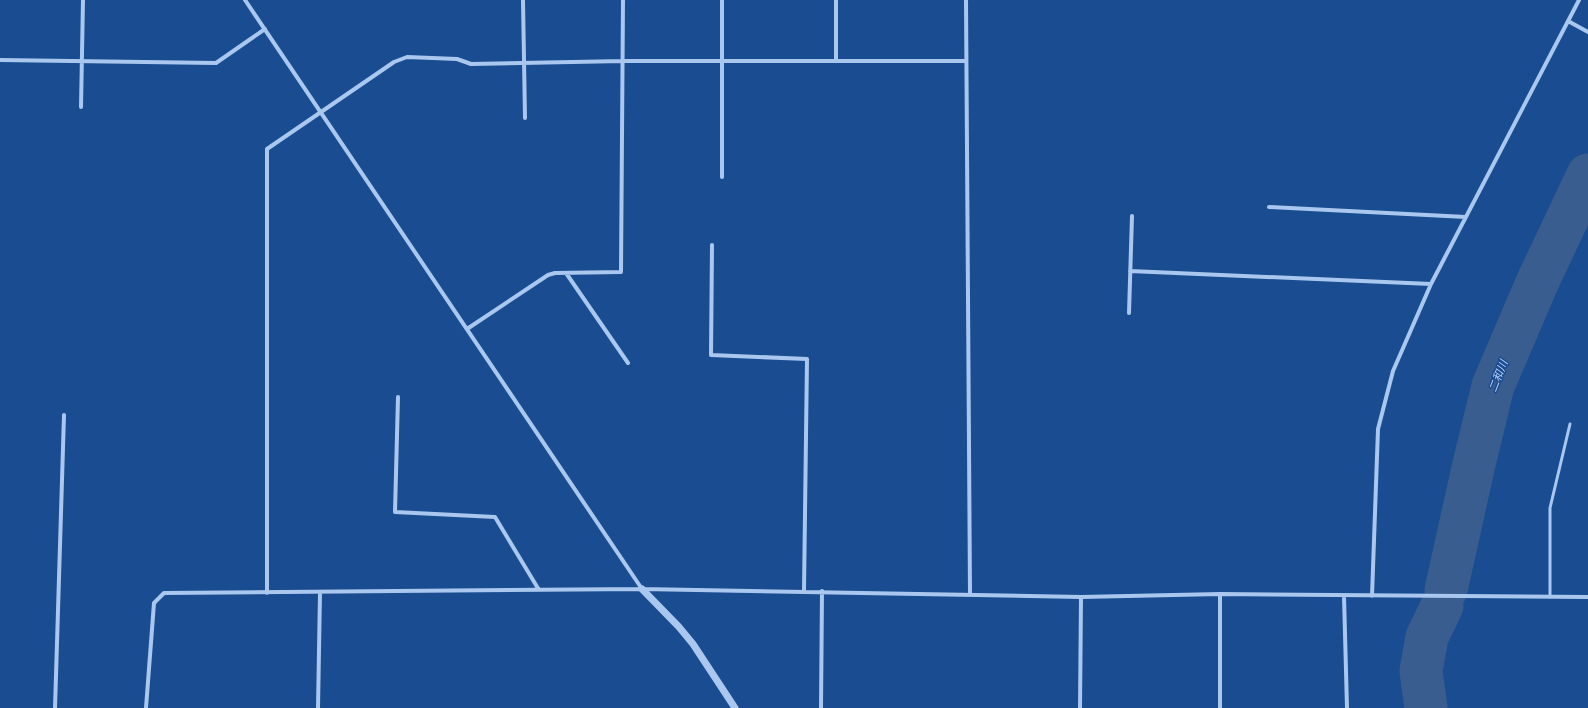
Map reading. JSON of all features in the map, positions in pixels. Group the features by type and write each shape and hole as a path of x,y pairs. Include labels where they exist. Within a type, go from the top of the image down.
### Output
{"street":[{"path":"82,107 83,0"},
{"path":"245,0 642,589 679,627 693,644 735,708"},
{"path":"523,0 525,118"},
{"path":"467,329 548,275 566,273 621,272 623,0"},
{"path":"722,0 722,177"},
{"path":"836,0 836,61"},
{"path":"966,0 970,595"},
{"path":"1372,596 1378,429 1393,371 1431,284 1579,0"},
{"path":"1568,21 1588,32"},
{"path":"0,60 216,63 265,29"},
{"path":"267,593 267,148 394,62 407,57 457,59 472,64 623,61 966,61"},
{"path":"1269,207 1466,217"},
{"path":"1129,313 1132,216"},
{"path":"712,246 711,354 807,358 804,591"},
{"path":"1130,271 1431,284"},
{"path":"566,273 628,363"},
{"path":"398,397 395,512 495,517 539,590"},
{"path":"55,708 64,415"},
{"path":"146,708 154,603 164,593 642,589 822,591 1081,597 1220,594 1435,597 1588,597"},
{"path":"821,708 822,591"},
{"path":"318,708 320,592"},
{"path":"1220,594 1220,708"},
{"path":"1344,596 1347,708"},
{"path":"1080,708 1081,597"},
{"path":"729,699 729,708"}],"lane":[{"path":"1550,597 1550,508 1570,424"}],"waterway":[{"name":"二和川","path":"1446,590 1493,386 1537,283 1588,175"},
{"name":"二和川","path":"1426,708 1421,671 1427,637 1442,606"}]}
